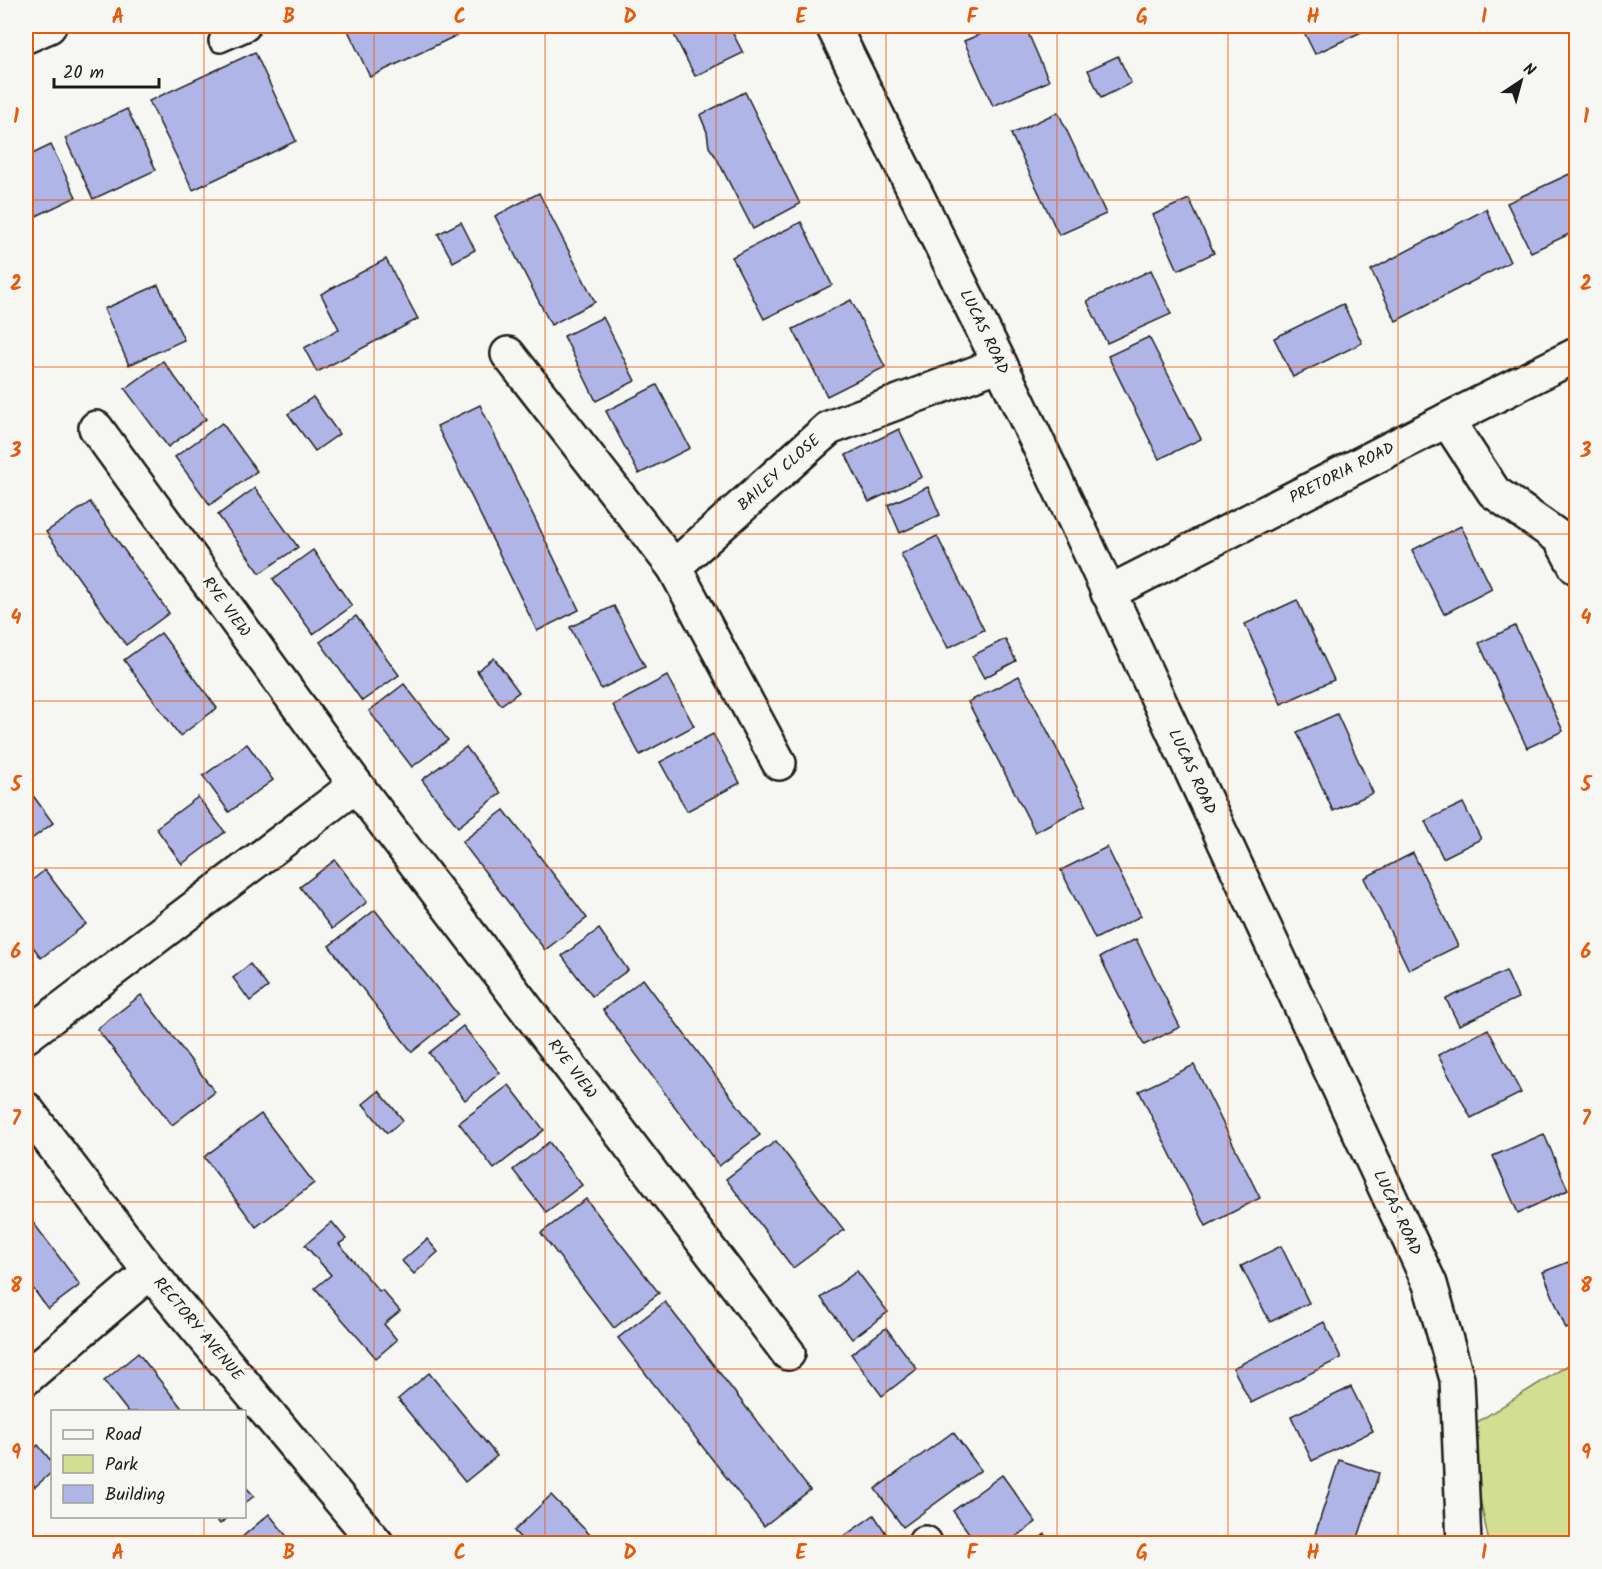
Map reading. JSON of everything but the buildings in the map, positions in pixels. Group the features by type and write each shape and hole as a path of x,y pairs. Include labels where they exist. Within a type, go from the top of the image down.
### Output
{"street":[{"path":"26,36 48,26"},
{"name":"LUCAS ROAD","path":"833,26 1083,537 1430,1284 1457,1379 1464,1544"},
{"path":"508,354 674,567 779,763"},
{"name":"PRETORIA ROAD","path":"1108,593 1576,356"},
{"name":"BAILEY CLOSE","path":"674,567 829,428 1000,364"},
{"path":"1447,420 1494,492 1560,538 1576,567"},
{"name":"RYE VIEW","path":"96,428 356,786 788,1353"},
{"path":"26,1036 356,786"},
{"name":"RECTORY AVENUE","path":"26,1109 150,1272 377,1544"},
{"path":"26,1378 150,1272"}],"lane":[{"path":"220,41 248,29 247,26"}],"green space":[{"path":"1576,1360 1576,1543 1489,1543 1466,1429"}]}
